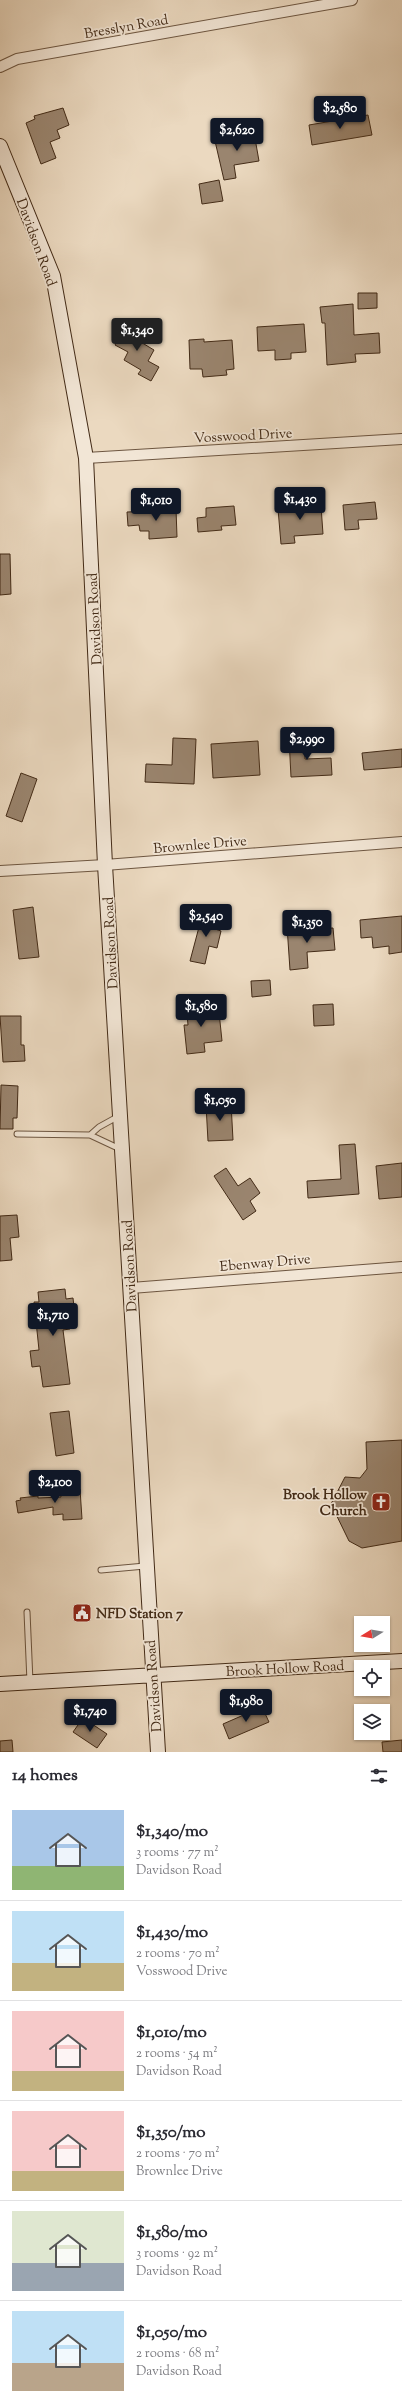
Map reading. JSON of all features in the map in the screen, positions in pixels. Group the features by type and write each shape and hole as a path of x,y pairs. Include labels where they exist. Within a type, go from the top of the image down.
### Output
{"street":[{"name":"Bresslyn Road","path":"0,67 17,59 352,0"},
{"name":"Davidson Road","path":"0,146 53,276 86,458 105,865 131,1288 152,1676 158,1752"},
{"name":"Vosswood Drive","path":"86,458 402,439"},
{"name":"Brownlee Drive","path":"0,871 105,865 402,842"},
{"name":"Ebenway Drive","path":"131,1288 402,1266"},
{"name":"Brook Hollow Road","path":"0,1684 402,1661"}],"lane":[{"path":"90,1135 99,1127 120,1116"},
{"path":"17,1134 48,1136 90,1135 122,1151"},
{"path":"101,1570 146,1566"},
{"path":"27,1612 30,1682"}],"building":[{"path":"63,108 69,125 57,130 60,138 50,142 56,158 41,164 26,123 35,119 34,116"},
{"path":"368,115 372,135 312,145 309,125"},
{"path":"253,127 259,161 234,165 236,178 224,180 215,141 242,136 241,129"},
{"path":"219,180 223,201 202,204 199,184"},
{"path":"358,293 377,293 377,308 358,309"},
{"path":"353,304 354,335 379,333 380,353 355,354 356,362 327,365 325,323 322,323 320,307"},
{"path":"304,324 306,352 291,353 291,359 275,360 275,350 258,351 257,327"},
{"path":"126,325 143,334 139,341 154,350 148,361 159,367 151,381 138,374 141,370 124,360 128,352 115,345"},
{"path":"204,339 204,342 232,340 234,369 226,370 227,375 203,377 202,369 190,369 189,340"},
{"path":"313,500 313,506 321,506 323,534 294,536 295,543 281,544 278,509 290,508 290,502"},
{"path":"375,502 377,519 358,520 359,529 345,530 343,505"},
{"path":"167,505 168,510 176,509 177,537 149,539 149,531 140,531 139,525 128,526 127,512 153,511 153,506"},
{"path":"234,506 236,525 221,526 222,530 198,532 197,518 206,517 206,508"},
{"path":"0,554 10,554 11,594 0,595"},
{"path":"304,737 305,759 331,758 332,775 291,777 289,738"},
{"path":"173,738 196,739 194,784 145,782 146,764 172,765"},
{"path":"258,741 260,775 213,778 211,744"},
{"path":"402,749 402,767 364,770 362,753"},
{"path":"21,773 37,779 22,822 6,816"},
{"path":"33,907 39,957 19,959 13,910"},
{"path":"203,912 218,915 215,929 221,931 217,948 209,946 205,964 190,961"},
{"path":"402,916 402,952 389,954 389,946 373,948 372,937 361,938 360,920"},
{"path":"312,924 313,929 333,928 335,950 307,952 308,968 290,970 287,926"},
{"path":"270,980 271,995 252,997 251,981"},
{"path":"201,1001 202,1014 219,1012 222,1041 204,1043 205,1052 187,1054 184,1025 188,1025 186,1002"},
{"path":"333,1004 334,1025 314,1026 313,1005"},
{"path":"0,1016 21,1016 21,1045 24,1045 25,1061 3,1062"},
{"path":"1,1085 18,1086 17,1118 13,1118 13,1129 0,1129"},
{"path":"231,1103 233,1140 208,1141 206,1105"},
{"path":"355,1144 359,1194 308,1198 307,1181 341,1179 339,1145"},
{"path":"402,1163 402,1197 379,1199 376,1166"},
{"path":"226,1168 238,1186 250,1178 260,1193 250,1201 256,1211 243,1220 214,1176"},
{"path":"17,1215 19,1237 10,1238 12,1260 0,1261 0,1216"},
{"path":"65,1289 66,1299 73,1298 75,1316 68,1317 70,1329 63,1330 70,1384 43,1387 40,1366 32,1367 30,1351 39,1350 34,1302 39,1302 38,1292"},
{"path":"69,1411 74,1453 56,1456 50,1413"},
{"path":"402,1440 402,1541 362,1548 349,1541 331,1504 345,1477 360,1478 367,1469 366,1442"},
{"path":"80,1489 82,1519 63,1520 63,1514 53,1515 53,1507 18,1513 16,1501 21,1500 20,1498 38,1496 38,1498 61,1497 60,1490"},
{"path":"262,1707 269,1722 229,1739 223,1724"},
{"path":"83,1718 107,1734 97,1748 73,1732"},
{"path":"12,1740 13,1752 0,1752 0,1741"},
{"path":"402,1740 402,1752 383,1752 382,1742"}],"place":[{"name":"Brook Hollow Church","path":"381,1502"},
{"name":"NFD Station 7","path":"82,1613"}]}
